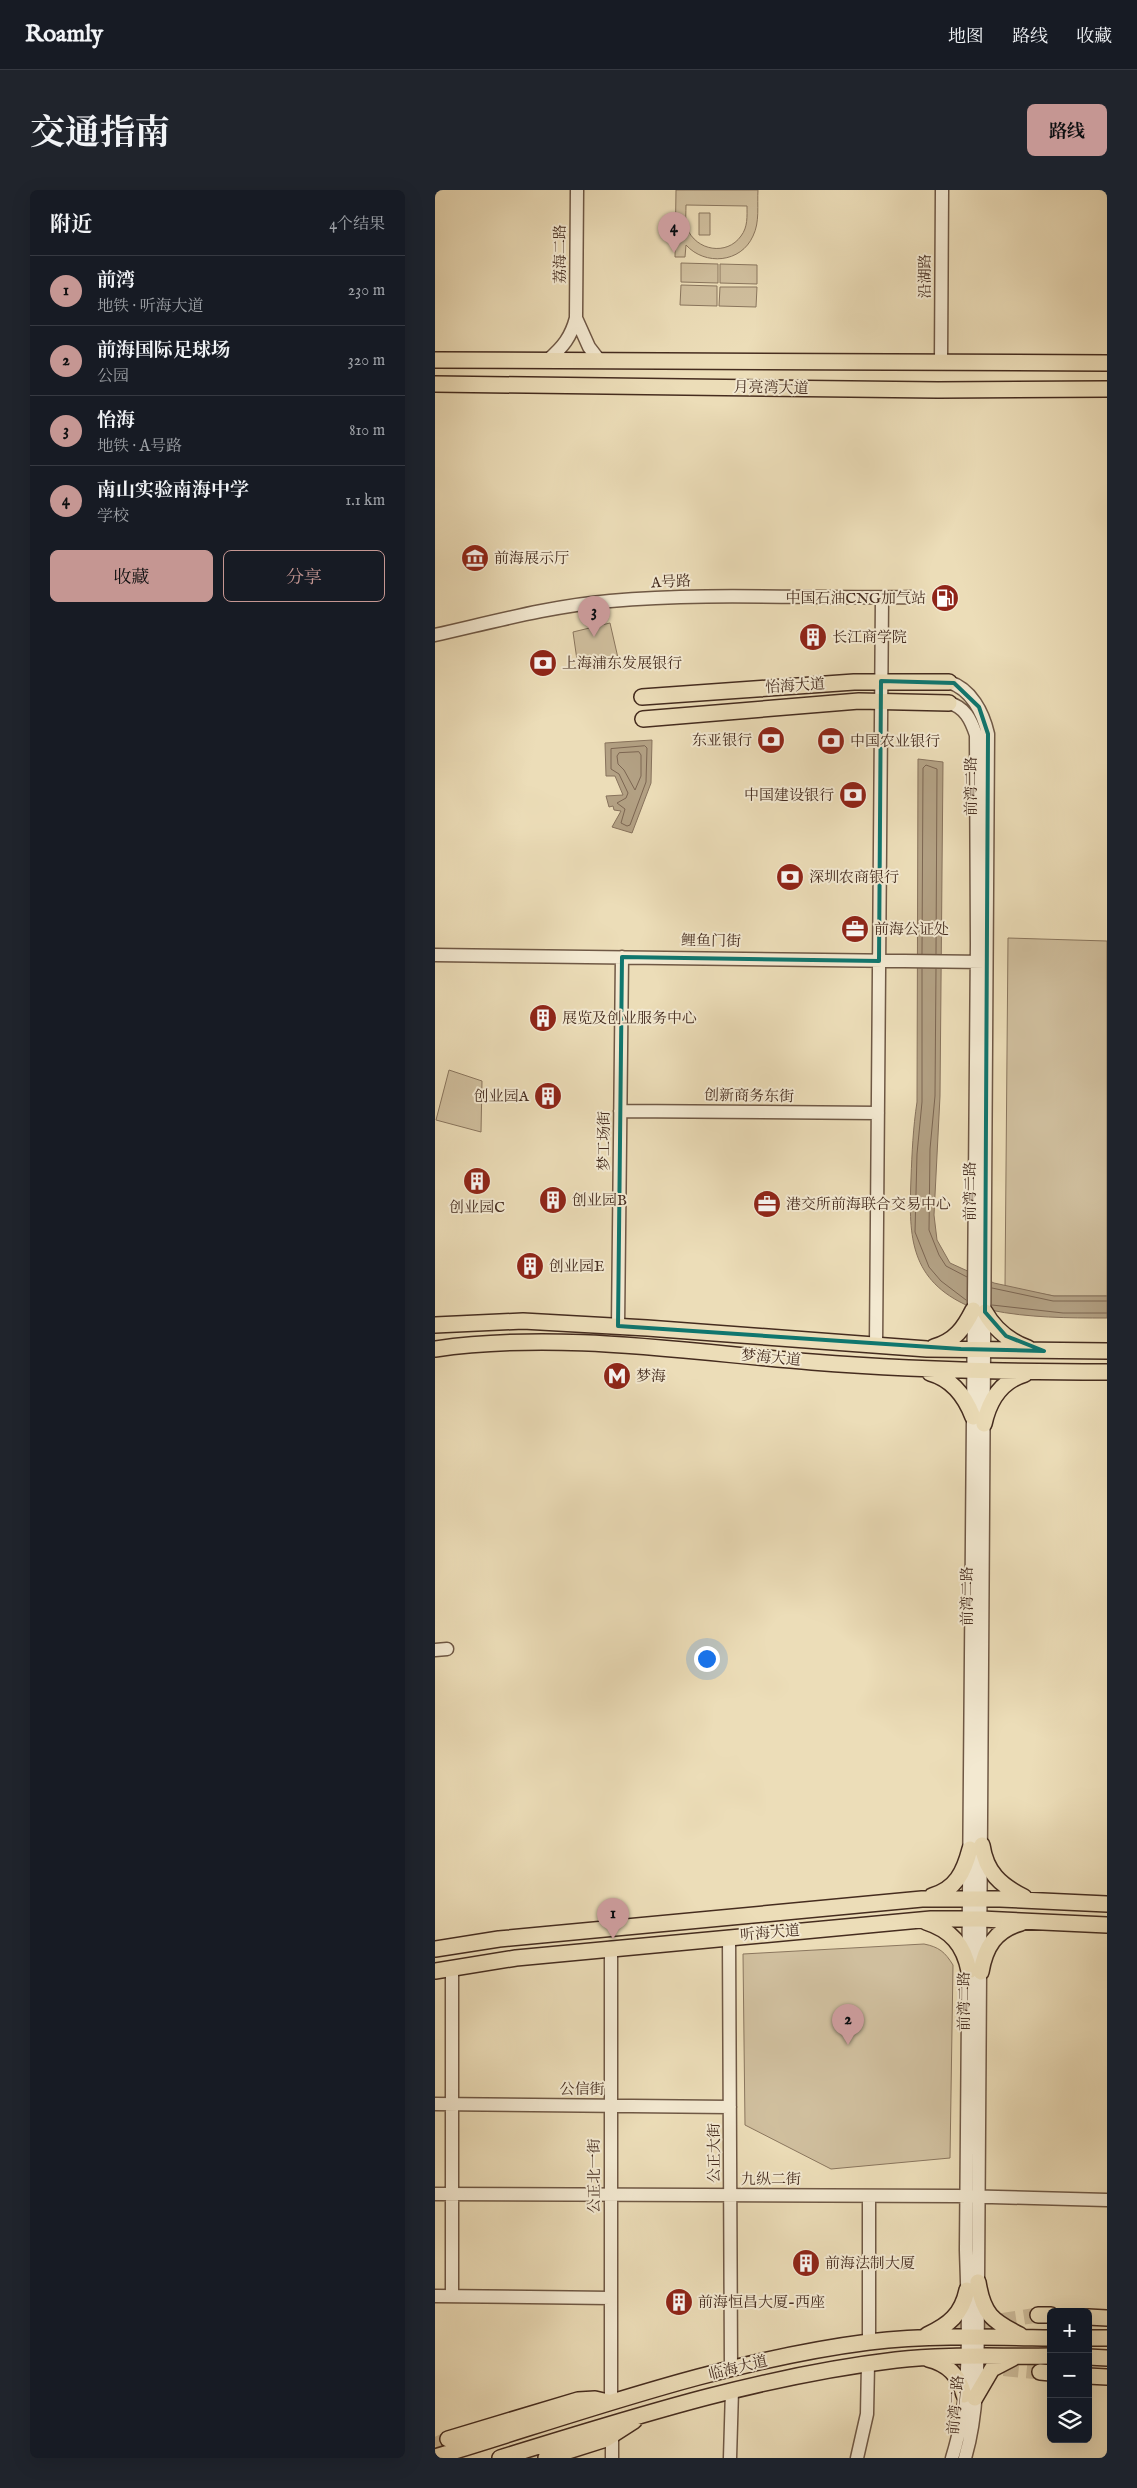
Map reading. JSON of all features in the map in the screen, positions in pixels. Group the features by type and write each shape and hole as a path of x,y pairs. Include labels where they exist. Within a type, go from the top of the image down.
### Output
{"main road":[{"name":"月亮湾大道","path":"435,360 1107,363"},
{"name":"月亮湾大道","path":"435,384 937,390 1107,389"},
{"name":"怡海大道","path":"642,697 829,683 949,682"},
{"name":"怡海大道","path":"643,719 881,701 949,702"},
{"path":"927,1349 946,1343 958,1334 979,1311 1006,1336 1021,1345 1044,1351"},
{"name":"梦海大道","path":"435,1326 502,1320 618,1326 927,1349 1107,1351"},
{"name":"梦海大道","path":"435,1348 503,1342 573,1343 646,1347 916,1370 1107,1372"},
{"path":"916,1370 937,1375 955,1386 978,1420 999,1390 1020,1376 1033,1372"},
{"path":"922,1899 943,1892 956,1881 976,1847"},
{"path":"976,1847 997,1881 1030,1900"},
{"name":"听海大道","path":"435,1949 499,1939 922,1899 975,1898 1107,1904"},
{"name":"听海大道","path":"435,1971 516,1958 611,1948 920,1920 975,1919 1107,1925"},
{"path":"920,1920 936,1925 953,1936 975,1971"},
{"path":"975,1971 995,1937 1008,1927 1027,1921"},
{"path":"922,2337 944,2327 955,2318 973,2286"},
{"path":"973,2286 992,2318 1003,2327 1024,2337"},
{"path":"1092,2317 1107,2318"},
{"name":"临海大道","path":"435,2458 731,2369 787,2356 869,2342 922,2337 1047,2338"},
{"path":"1092,2338 1107,2338"},
{"name":"临海大道","path":"500,2458 644,2414 732,2390 868,2364 971,2355 1047,2356"},
{"path":"924,2358 939,2362 953,2372 969,2396 992,2369 1009,2358 1019,2356"},
{"path":"1092,2357 1107,2358"},
{"path":"1092,2376 1107,2377"},
{"path":"449,2439 578,2400 595,2399 611,2404"},
{"path":"546,2458 612,2436 644,2414"}],"street":[{"name":"荔海二路","path":"548,360 568,340 577,318 577,190"},
{"name":"沿湖路","path":"941,361 942,190"},
{"name":"荔海二路","path":"577,318 589,347 599,360"},
{"name":"A号路","path":"435,635 564,607 611,601 731,596 912,597"},
{"path":"876,1345 881,598"},
{"path":"949,682 962,688 974,701 983,716 982,734"},
{"path":"949,702 958,706 968,715 982,734"},
{"name":"前湾二路","path":"965,2458 971,2432 969,2396 973,2286 982,734"},
{"name":"鲤鱼门街","path":"435,955 982,962"},
{"name":"梦工场街","path":"618,1326 622,957"},
{"name":"创新商务东街","path":"620,1111 878,1113"},
{"name":"公正大街","path":"729,1937 731,2369"},
{"name":"公正北一街","path":"611,1948 611,2404"},
{"path":"452,2296 453,1968"},
{"name":"公信街","path":"435,2104 730,2107"},
{"name":"九纵二街","path":"435,2194 973,2196 1107,2200"},
{"path":"869,2196 869,2342"},
{"path":"435,2296 611,2298"},
{"path":"857,2458 867,2414 868,2364"},
{"path":"730,2458 732,2390"},
{"name":"前湾二路","path":"952,2458 969,2396"},
{"path":"612,2436 612,2458"}],"highlighted area":[{"path":"881,681 954,683 979,707 988,734 985,1312 1006,1336 1044,1351 961,1349 618,1326 622,957 879,961"}],"shaded area":[{"path":"676,190 758,190 755,231 747,245 740,252 732,256 712,258 694,252 686,245 685,257 675,257","holes":["686,205 747,206 745,229 741,236 728,246 720,248 704,246 691,236 687,228"]},
{"path":"699,213 710,213 710,235 699,235"},
{"path":"681,263 718,264 718,283 681,282"},
{"path":"720,264 757,265 757,284 720,283"},
{"path":"681,285 717,286 717,306 680,305"},
{"path":"720,287 757,287 756,307 719,306"},
{"path":"610,623 618,658 577,660 573,632"},
{"path":"1008,938 1107,941 1107,1296 1054,1296 1005,1287"},
{"path":"449,1070 482,1081 481,1132 436,1120"},
{"path":"924,1944 941,1951 953,1965 950,2158 831,2169 745,2125 743,1954"}],"water":[{"path":"652,740 651,783 632,833 612,827 621,811 614,810 613,806 609,807 606,796 623,795 615,776 606,776 605,743"},
{"path":"918,759 943,762 940,1096 934,1215 937,1240 950,1263 994,1283 1054,1296 1107,1296 1107,1318 1034,1316 1005,1313 967,1305 946,1293 932,1281 922,1267 916,1251 912,1234 910,1198 917,1102"}],"tunnel":[{"path":"933,2331 1038,2315"},
{"path":"935,2362 1040,2372"},
{"path":"435,2445 448,2439"}],"place":[{"name":"南山实验南海中学","path":"674,253"},
{"name":"前海展示厅","path":"475,558"},
{"name":"中国石油CNG加气站","path":"945,598"},
{"name":"怡海","path":"594,637"},
{"name":"长江商学院","path":"813,637"},
{"name":"上海浦东发展银行","path":"543,663"},
{"name":"东亚银行","path":"771,740"},
{"name":"中国农业银行","path":"831,741"},
{"name":"中国建设银行","path":"853,795"},
{"name":"深圳农商银行","path":"790,877"},
{"name":"前海公证处","path":"855,929"},
{"name":"展览及创业服务中心","path":"543,1018"},
{"name":"创业园A","path":"548,1096"},
{"name":"创业园C","path":"477,1181"},
{"name":"创业园B","path":"553,1200"},
{"name":"港交所前海联合交易中心","path":"767,1204"},
{"name":"创业园E","path":"530,1266"},
{"name":"梦海","path":"617,1376"},
{"name":"前湾","path":"613,1939"},
{"name":"前海国际足球场","path":"848,2045"},
{"name":"前海法制大厦","path":"806,2263"},
{"name":"前海恒昌大厦-西座","path":"679,2302"}]}
